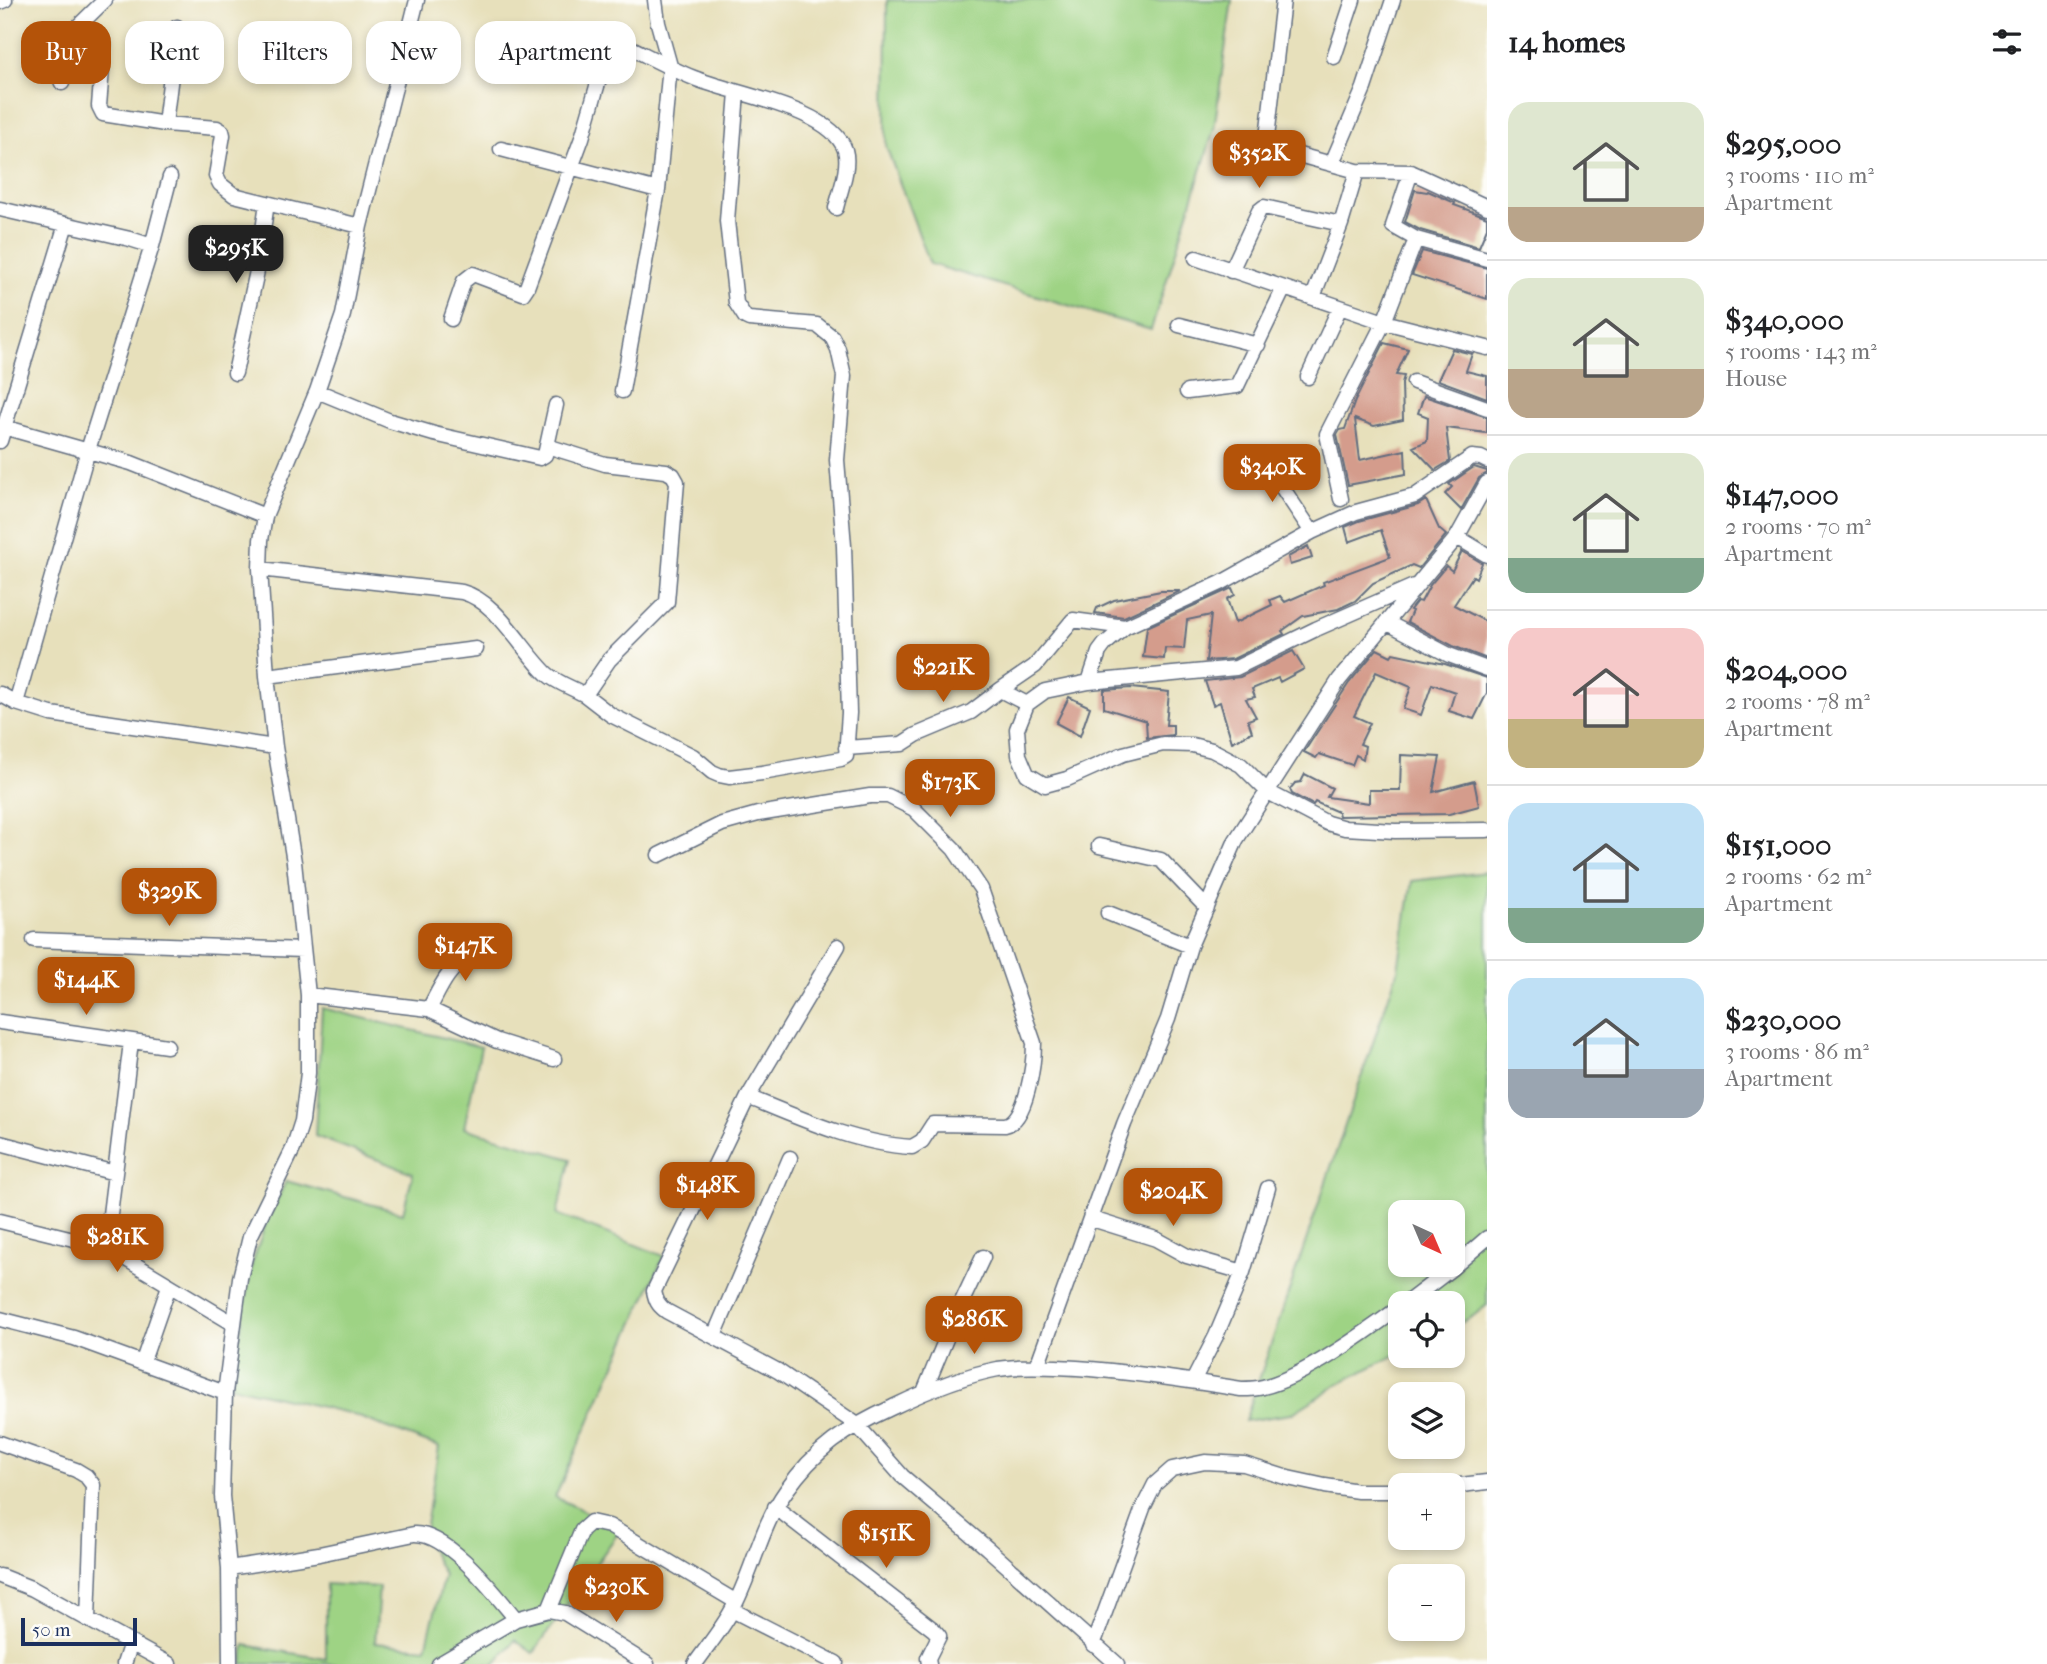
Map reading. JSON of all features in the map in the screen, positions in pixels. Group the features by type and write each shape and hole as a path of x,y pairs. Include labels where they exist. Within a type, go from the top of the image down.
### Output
{"street":[{"path":"84,21 105,0"},
{"path":"230,1664 229,1568 222,1496 225,1393 240,1278 250,1237 293,1149 302,1122 308,1073 308,995 267,676 260,569 261,540 265,516 317,391 343,315 360,226 418,0"},
{"path":"622,391 658,190 670,66 658,23 655,0"},
{"path":"1266,146 1283,0"},
{"path":"1334,57 1353,0"},
{"path":"1332,163 1364,88 1394,0"},
{"path":"451,320 464,281 473,274 523,293 527,287 612,44 621,43 694,78 809,115 832,132 844,149 846,163 836,208"},
{"path":"100,84 99,106 106,116 165,124 211,126 222,131 216,176 220,184 234,195 360,226"},
{"path":"165,124 170,84"},
{"path":"260,569 475,595 501,619 526,652 550,676 585,695 611,715 693,756 719,775 762,774 845,757 849,713 844,546 837,460 844,376 838,349 823,328 809,323 749,320 744,317 736,303 727,221 737,92"},
{"path":"1222,143 1266,146 1357,171 1411,172 1487,207"},
{"path":"501,149 658,190"},
{"path":"1313,297 1341,224 1357,171"},
{"path":"1411,172 1392,226 1416,239 1487,259"},
{"path":"16,703 88,450 152,246 170,177"},
{"path":"234,373 257,271 267,203"},
{"path":"1231,271 1259,211 1264,207 1341,224"},
{"path":"0,209 152,246"},
{"path":"66,224 1,431 88,450 131,463 265,516"},
{"path":"1341,499 1327,434 1384,321 1416,239"},
{"path":"1196,258 1384,321 1487,348"},
{"path":"1186,392 1237,386 1284,288"},
{"path":"1308,377 1340,307"},
{"path":"1179,325 1258,345"},
{"path":"1414,382 1487,408"},
{"path":"317,391 390,421 540,458 545,455 556,405"},
{"path":"547,446 605,464 666,471 673,475 677,482 667,602 609,660 585,695"},
{"path":"1261,456 1312,532"},
{"path":"1089,682 1099,652 1105,643 1125,627 1221,583 1312,532 1356,512 1415,496 1472,457 1487,461"},
{"path":"1037,1366 1124,1124 1168,1019 1190,946 1236,840 1339,680 1457,537 1487,483"},
{"path":"1457,537 1487,555"},
{"path":"1419,584 1236,668 1089,682 1045,691 1027,704 1017,729 1019,755 1027,774 1045,785 1067,779 1123,754 1164,744 1192,745 1212,750 1241,765 1268,792 1327,823 1345,828 1395,831 1487,830"},
{"path":"846,748 902,744 916,735 971,712 1035,666 1073,620 1125,627"},
{"path":"1386,622 1449,655 1487,669"},
{"path":"267,676 476,649"},
{"path":"1000,690 1027,704"},
{"path":"0,694 16,703 64,716 275,747"},
{"path":"659,855 722,824 758,814 870,796 888,796 901,801 914,809 954,849 981,889 1034,1043 1034,1057 1022,1111 1014,1121 1004,1125 933,1124 922,1141 912,1147 863,1138 806,1120 748,1097"},
{"path":"1099,846 1161,860 1206,908"},
{"path":"1108,914 1190,946"},
{"path":"34,940 303,950"},
{"path":"838,946 748,1097 654,1291 658,1304 778,1371 856,1424 902,1476 1117,1664"},
{"path":"429,1009 458,965 466,960 501,956"},
{"path":"308,995 429,1009 497,1041 554,1059"},
{"path":"0,1022 167,1046"},
{"path":"106,1247 131,1042"},
{"path":"0,1143 115,1173"},
{"path":"714,1336 790,1158"},
{"path":"1193,1381 1216,1336 1243,1272 1268,1188"},
{"path":"1091,1219 1156,1239 1186,1256 1243,1272"},
{"path":"0,1221 106,1247 234,1324"},
{"path":"1422,1291 1487,1238"},
{"path":"924,1392 983,1257"},
{"path":"143,1362 170,1286"},
{"path":"695,1664 734,1606 775,1507 806,1464 829,1442 856,1424 924,1392 971,1375 1000,1369 1037,1366 1124,1371 1241,1389 1260,1388 1304,1369 1388,1316"},
{"path":"0,1319 74,1338 225,1393"},
{"path":"0,1443 76,1470 86,1476 93,1485 88,1619"},
{"path":"1093,1644 1143,1508 1155,1484 1172,1469 1205,1462 1244,1464 1325,1486 1359,1491 1388,1490"},
{"path":"1465,1485 1487,1482"},
{"path":"775,1507 934,1630 939,1636 928,1658 929,1664"},
{"path":"549,1610 582,1530 591,1522 609,1527 734,1606 836,1662"},
{"path":"229,1568 319,1554 420,1533 428,1535 476,1570 516,1619"},
{"path":"0,1576 33,1588 169,1664"},
{"path":"439,1664 516,1619 549,1610 565,1613 647,1664"},
{"path":"124,1664 131,1643"}],"green space":[{"path":"887,0 1232,0 1214,130 1151,330 930,264 886,146"},
{"path":"1487,872 1487,1305 1465,1321 1465,1291 1388,1291 1388,1359 1345,1380 1291,1414 1245,1421 1398,969 1412,881"},
{"path":"322,1008 481,1047 464,1128 571,1159 557,1214 664,1256 555,1497 621,1529 533,1653 515,1640 495,1664 242,1664 245,1645 326,1659 326,1584 379,1587 375,1643 426,1648 444,1575 424,1537 439,1447 348,1413 231,1386 252,1264 266,1223 286,1181 403,1213 413,1173 315,1136"}],"building":[{"path":"1415,190 1428,191 1455,203 1454,205 1487,217 1487,228 1479,247 1420,230 1405,222"},
{"path":"1422,251 1487,268 1487,299 1412,275"},
{"path":"1384,343 1408,349 1396,375 1404,376 1403,420 1374,426 1355,419 1360,460 1405,450 1406,474 1348,485 1337,435 1340,430 1345,429 1355,401"},
{"path":"1452,349 1472,354 1466,371 1487,376 1487,398 1438,380"},
{"path":"1424,396 1487,417 1487,433 1446,428 1450,461 1435,470 1413,447 1427,441 1428,417 1418,413"},
{"path":"1474,467 1487,473 1479,478 1461,510 1445,494 1452,487 1449,484"},
{"path":"1426,500 1439,529 1446,535 1419,568 1412,565 1373,583 1355,601 1338,609 1303,616 1282,631 1284,634 1233,659 1206,661 1211,615 1187,620 1184,649 1165,648 1164,659 1143,657 1147,627 1232,588 1235,595 1227,599 1235,623 1272,605 1270,600 1280,596 1285,602 1324,585 1323,582 1390,557 1381,530 1349,542 1345,527 1418,505"},
{"path":"1308,546 1312,558 1290,565 1288,557"},
{"path":"1462,551 1482,563 1476,578 1473,576 1454,605 1487,622 1487,659 1453,646 1407,622 1412,611 1410,610 1417,601 1421,602 1430,585 1446,566 1452,571"},
{"path":"1161,591 1180,591 1124,617 1095,613 1097,608 1114,600"},
{"path":"1377,649 1391,656 1393,653 1445,664 1487,678 1487,693 1474,719 1449,711 1455,692 1432,684 1421,715 1403,709 1411,687 1376,672 1354,716 1370,723 1360,744 1365,746 1363,759 1356,755 1352,765 1319,754 1316,758 1304,752 1349,683"},
{"path":"1293,651 1304,669 1280,682 1278,678 1252,689 1255,697 1246,699 1256,717 1248,720 1252,732 1232,742 1220,702 1213,705 1205,681 1240,677"},
{"path":"1131,688 1169,692 1166,725 1173,725 1173,735 1147,738 1146,721 1104,708 1104,690"},
{"path":"1069,697 1090,707 1080,736 1056,723"},
{"path":"1401,755 1440,757 1433,792 1474,781 1479,806 1449,814 1339,816 1338,812 1315,802 1313,805 1292,794 1290,789 1295,783 1301,782 1305,774 1332,788 1327,797 1369,803 1369,790 1400,790"}]}
